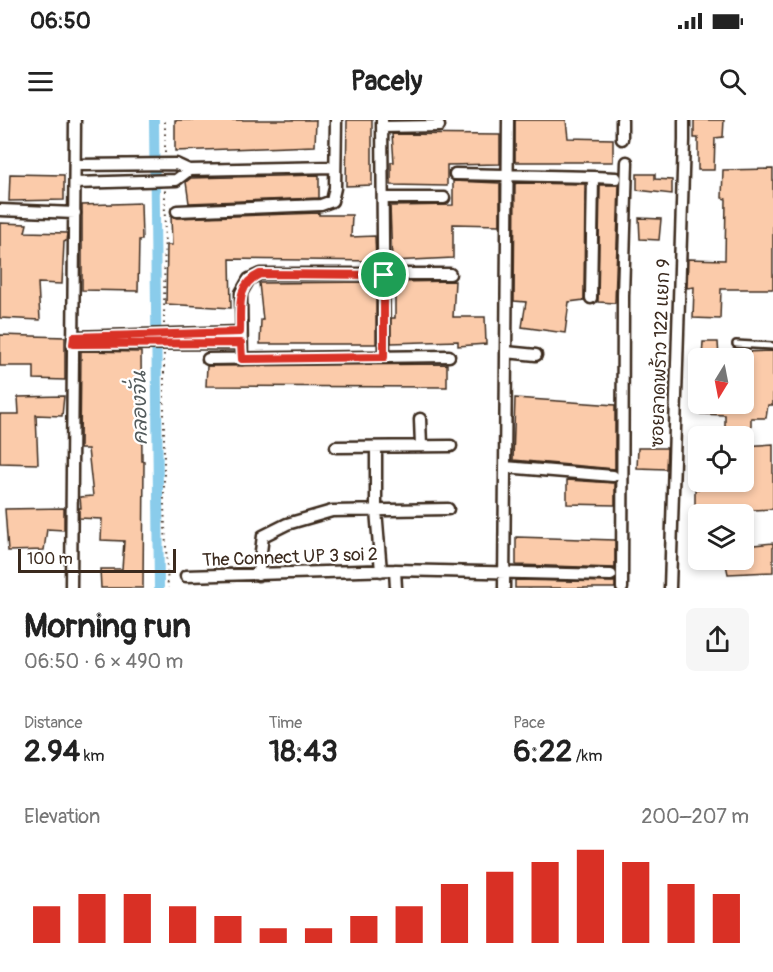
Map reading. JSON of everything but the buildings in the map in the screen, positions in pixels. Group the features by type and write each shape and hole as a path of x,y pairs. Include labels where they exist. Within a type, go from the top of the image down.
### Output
{"street":[{"path":"71,588 75,120"},
{"path":"177,211 321,205 332,201 335,188 336,120"},
{"path":"504,588 508,120"},
{"path":"622,120 622,139"},
{"name":"ซอยลาดพร้าว 122 แยก 9","path":"670,588 684,120"},
{"path":"384,357 382,124 439,126"},
{"path":"622,588 623,296 627,162"},
{"path":"75,165 176,164 189,170 335,167"},
{"path":"75,183 176,180 189,170"},
{"path":"455,174 616,178"},
{"path":"591,298 593,177"},
{"path":"383,198 444,198"},
{"path":"0,210 75,213"},
{"path":"242,359 241,293 249,279 260,274 450,274"},
{"path":"73,340 240,338"},
{"path":"506,352 536,355"},
{"path":"208,359 449,356"},
{"path":"420,419 421,446"},
{"path":"336,447 451,446"},
{"path":"376,447 376,510 381,571"},
{"path":"505,467 613,476"},
{"path":"258,575 261,543 267,532 332,511 448,509"},
{"path":"395,570 396,588"},
{"name":"The Connect UP 3 soi 2","path":"186,576 395,570 610,575"}],"lane":[{"path":"736,344 773,346"}],"waterway":[{"name":"คลองจั่น","path":"154,120 159,588"}],"route":[{"path":"260,274 384,275 384,357 242,359 241,343 73,344 74,337 240,332 241,293 249,279 260,274"}]}
